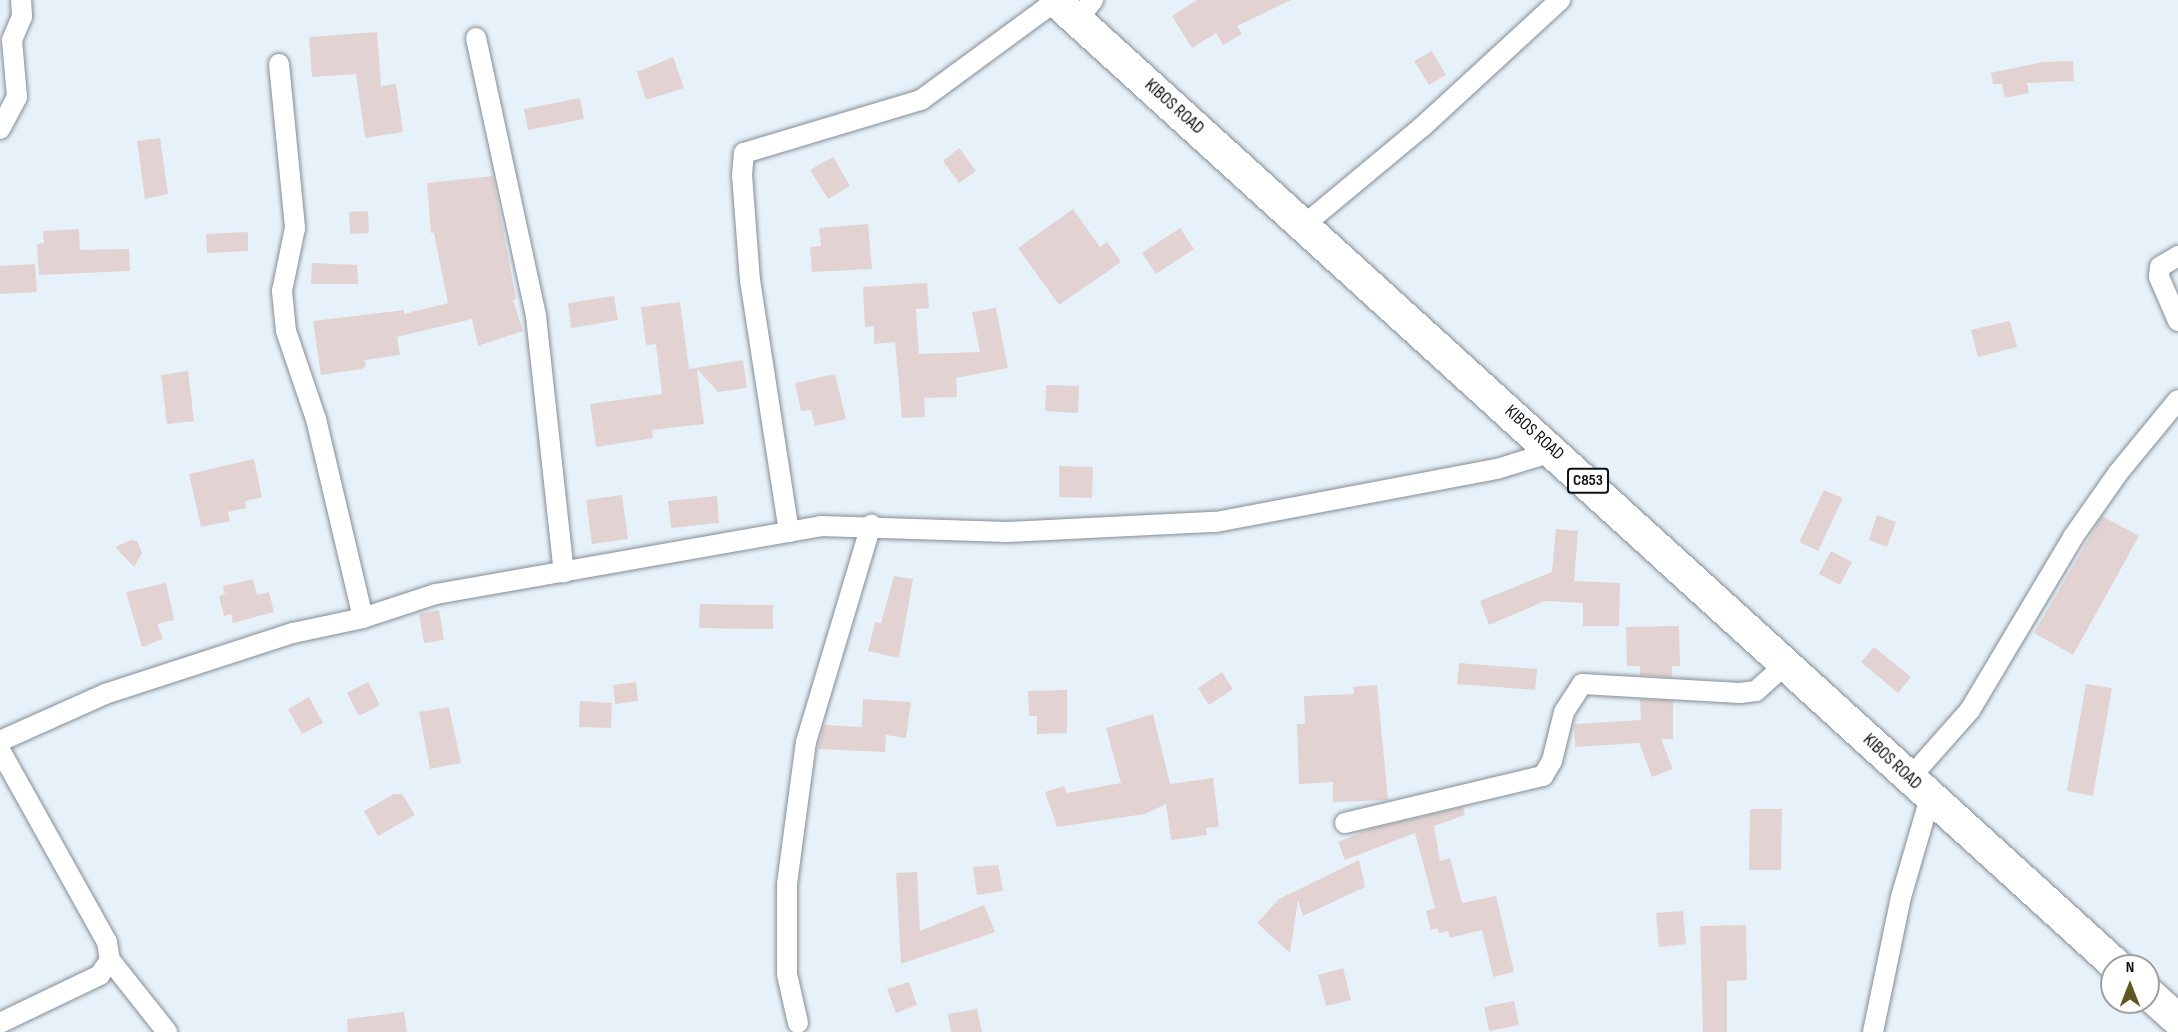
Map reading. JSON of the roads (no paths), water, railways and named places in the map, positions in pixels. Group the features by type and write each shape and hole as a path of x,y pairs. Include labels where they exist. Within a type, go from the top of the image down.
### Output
{"main road":[{"name":"KIBOS ROAD","path":"1070,5 1304,225 1555,451 1920,789 2104,954"},
{"path":"2160,1004 2178,1020"}],"street":[{"path":"0,129 17,97 12,40 22,17 21,0"},
{"path":"1304,225 1422,127 1560,0"},
{"path":"789,532 750,281 742,175 744,153 921,100 1070,5"},
{"path":"476,39 536,316 564,572"},
{"path":"279,64 295,228 282,291 286,331 316,419 363,618"},
{"path":"2178,256 2160,267 2159,277 2178,321"},
{"path":"1873,1032 1901,897 1920,789 2073,537 2118,473 2178,402"},
{"path":"0,741 105,694 293,633 363,618 436,594 820,526 871,525 1008,532 1216,522 1486,471 1555,451"},
{"path":"798,1023 787,974 787,884 806,742 871,525"},
{"path":"1345,823 1543,776 1552,761 1564,712 1582,684 1740,693 1756,690 1786,664"},
{"path":"0,750 107,942 110,960 166,1032"},
{"path":"0,1023 100,975 110,960"}]}
